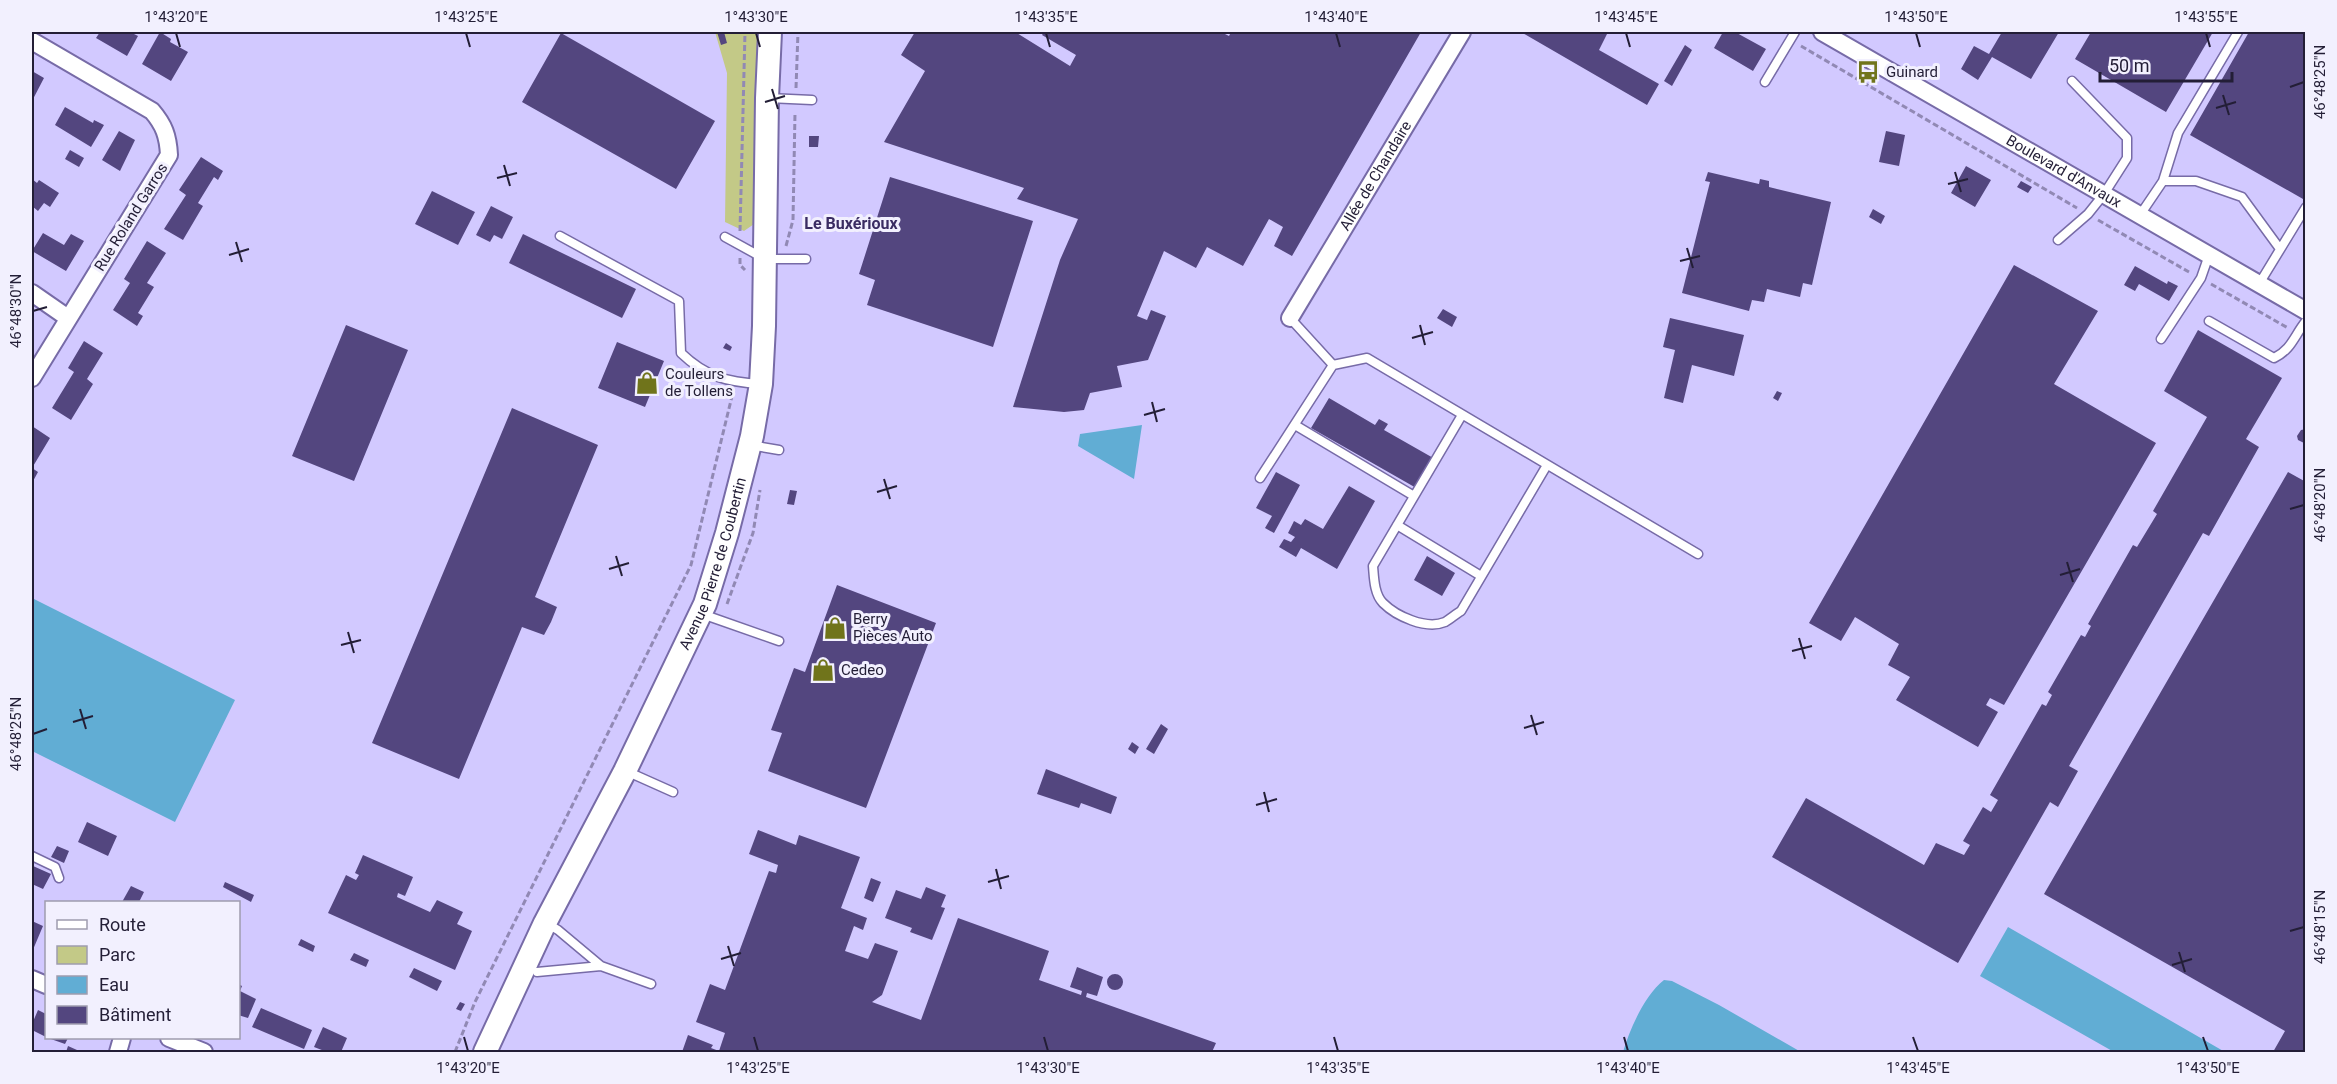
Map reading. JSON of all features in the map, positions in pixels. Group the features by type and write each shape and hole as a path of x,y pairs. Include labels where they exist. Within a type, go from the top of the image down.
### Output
{"street":[{"name":"Avenue Pierre de Coubertin","path":"486,1053 545,923 625,771 701,614 727,533 750,445 761,384 757,266 770,32"},
{"name":"Allée de Chandaire","path":"1290,318 1462,32"},
{"name":"Boulevard d'Anvaux","path":"1822,32 2306,311"},
{"name":"Rue Roland Garros","path":"32,41 152,111 163,123 168,136 169,154 32,378"},
{"path":"32,293 68,318"},
{"path":"171,1039 204,1053"}],"lane":[{"path":"1765,82 1795,32"},
{"path":"2140,215 2163,181 2178,133 2238,32"},
{"path":"2058,240 2088,214 2127,158 2127,138 2072,81"},
{"path":"767,98 812,100"},
{"path":"2163,181 2196,181 2242,197 2280,249"},
{"path":"2259,284 2306,207"},
{"path":"560,236 679,301 681,353 697,369 734,382 761,384"},
{"path":"725,237 740,246 757,266 806,259"},
{"path":"2161,339 2201,279 2209,255"},
{"path":"1290,318 1334,365"},
{"path":"2209,321 2274,358 2286,352 2296,333 2306,321"},
{"path":"1260,478 1334,365 1367,358 1698,554"},
{"path":"1462,415 1373,566 1374,583 1381,602 1402,615 1423,624 1444,622 1461,611 1547,465"},
{"path":"1294,425 1414,496"},
{"path":"750,445 778,450"},
{"path":"1397,525 1481,576"},
{"path":"701,614 779,641"},
{"path":"625,771 674,792"},
{"path":"32,856 55,867 59,878"},
{"path":"545,923 558,930 601,966 651,984"},
{"path":"537,972 601,966"}],"path":[{"path":"745,32 740,265 757,266"},
{"path":"1790,40 2296,333"},
{"path":"455,1053 475,1002 691,565 734,382"}],"green space":[{"path":"715,32 760,32 757,222 744,231 725,222 727,73"}],"water":[{"path":"1142,425 1134,479 1078,446 1080,434"},
{"path":"32,598 235,700 175,822 32,751"},
{"path":"2008,927 2225,1052 2114,1052 1980,976"},
{"path":"1664,980 1672,981 1719,1005 1801,1052 1623,1052 1644,1004"}],"building":[{"path":"100,32 130,32 138,36 127,56 96,38"},
{"path":"160,32 171,39 170,42 188,52 171,81 142,64"},
{"path":"717,32 724,32 727,43 721,45"},
{"path":"915,32 1015,32 1070,66 1076,55 1042,35 1044,32 1221,32 1229,36 1231,32 1421,32 1292,256 1274,246 1283,227 1269,219 1243,266 1207,247 1196,268 1164,251 1137,316 1147,320 1151,310 1166,316 1148,360 1117,366 1122,387 1090,393 1084,410 1064,412 1013,407 1060,260 1078,219 1017,199 1024,188 884,142 925,71 901,55"},
{"path":"1521,32 1608,32 1599,50 1659,84 1647,105"},
{"path":"1723,32 1735,32 1766,49 1753,71 1714,48"},
{"path":"2002,32 2059,32 2031,79 1992,57 1978,80 1961,69 1974,46 1989,54"},
{"path":"2091,32 2213,32 2166,112 2075,59"},
{"path":"2249,32 2306,32 2306,194 2303,199 2190,135"},
{"path":"561,33 715,121 676,189 522,102"},
{"path":"1685,45 1692,50 1672,86 1664,81"},
{"path":"32,71 44,78 32,101"},
{"path":"65,107 93,123 94,120 104,125 91,147 55,125"},
{"path":"119,131 135,140 120,171 102,160"},
{"path":"1886,131 1905,135 1899,166 1879,162"},
{"path":"809,136 819,136 818,147 809,147"},
{"path":"70,150 84,158 79,167 65,159"},
{"path":"201,157 223,171 218,180 214,177 198,203 203,206 183,240 164,229 186,195 179,190"},
{"path":"1966,166 1991,180 1975,207 1951,193"},
{"path":"1708,172 1759,184 1760,179 1769,181 1769,187 1831,202 1812,285 1803,283 1800,297 1767,289 1764,302 1752,300 1749,311 1682,293 1710,182 1705,181"},
{"path":"890,177 1033,221 993,347 867,305 875,280 859,274"},
{"path":"32,179 37,183 39,180 59,193 50,207 44,203 38,211 32,206"},
{"path":"2021,181 2032,187 2028,193 2017,187"},
{"path":"432,191 475,212 458,245 415,224"},
{"path":"491,206 513,217 502,239 494,235 490,242 476,235"},
{"path":"1873,209 1885,216 1881,224 1869,217"},
{"path":"43,233 64,245 71,234 84,241 66,271 32,251"},
{"path":"523,234 636,289 622,318 509,263"},
{"path":"147,241 166,253 147,283 154,287 138,313 143,316 137,326 113,310 130,283 124,279"},
{"path":"2014,265 2098,311 2054,384 2156,443 2004,705 1990,698 1986,705 1998,712 1978,747 1896,700 1910,677 1888,665 1899,644 1855,617 1841,641 1809,623"},
{"path":"2135,266 2167,284 2168,281 2178,286 2169,301 2139,284 2135,291 2124,285"},
{"path":"1443,309 1457,317 1452,327 1437,318"},
{"path":"1670,318 1744,335 1734,376 1692,365 1683,403 1664,398 1675,350 1663,347"},
{"path":"346,325 408,350 354,481 292,456"},
{"path":"2198,330 2282,378 2246,439 2259,447 2209,536 2203,533 2069,766 2078,771 2058,807 2050,802 1958,963 1772,857 1806,798 1924,865 1936,843 1964,855 1970,845 1963,841 1983,807 1991,812 1998,800 1990,795 2042,704 2046,706 2052,695 2048,692 2081,635 2085,637 2091,626 2088,624 2133,545 2137,547 2157,514 2153,511 2207,417 2164,391"},
{"path":"84,341 103,353 87,379 93,384 71,420 52,408 74,372 68,368"},
{"path":"617,342 664,361 645,407 598,388"},
{"path":"726,343 732,347 730,351 723,348"},
{"path":"1777,391 1782,393 1778,401 1773,398"},
{"path":"1329,398 1375,425 1379,419 1388,424 1384,430 1435,459 1418,489 1311,428"},
{"path":"512,408 598,445 535,597 557,607 551,622 544,635 522,627 459,779 372,743"},
{"path":"32,426 50,438 32,468"},
{"path":"2306,429 2306,444 2298,440 2297,436 2301,430"},
{"path":"32,468 38,472 32,483"},
{"path":"1276,472 1300,485 1274,533 1265,528 1272,516 1256,508"},
{"path":"2288,472 2306,482 2306,1052 2273,1052 2285,1031 2044,894"},
{"path":"1349,486 1375,501 1337,569 1301,548 1296,557 1279,547 1284,539 1291,542 1295,537 1288,533 1294,521 1301,525 1305,519 1323,529"},
{"path":"790,490 797,491 794,505 787,504"},
{"path":"1427,556 1455,573 1442,596 1414,580"},
{"path":"837,585 936,623 866,808 768,771 782,733 771,730 794,668 805,672"},
{"path":"1161,724 1168,729 1154,754 1146,749"},
{"path":"1132,742 1139,747 1135,754 1128,749"},
{"path":"1046,769 1117,797 1111,814 1081,803 1079,808 1037,794"},
{"path":"87,822 117,836 108,856 78,842"},
{"path":"758,830 796,845 799,835 860,857 841,908 867,918 863,930 854,926 845,951 868,959 875,943 898,951 882,995 872,1002 921,1020 958,918 1049,951 1039,980 1081,995 1082,991 1070,987 1077,967 1103,977 1097,996 1087,993 1086,997 1216,1043 1212,1052 682,1052 688,1035 713,1045 711,1048 719,1051 725,1033 696,1022 710,984 725,990 769,871 776,873 778,865 749,854"},
{"path":"57,846 69,851 64,863 51,857"},
{"path":"363,855 413,877 405,896 398,893 397,897 430,912 437,900 463,912 457,924 472,931 455,970 328,913 346,875 356,880 359,875 355,873"},
{"path":"33,866 51,874 43,889 32,884"},
{"path":"871,878 881,882 873,902 864,898"},
{"path":"225,882 254,895 251,902 223,887"},
{"path":"131,886 144,892 140,901 123,901"},
{"path":"926,887 946,895 941,907 945,908 932,940 910,932 912,928 885,918 896,890 921,899"},
{"path":"32,921 43,926 32,952"},
{"path":"301,939 315,946 313,952 298,945"},
{"path":"354,953 369,960 366,967 350,960"},
{"path":"414,968 442,981 437,991 409,977"},
{"path":"1115,974 1123,982 1115,990 1107,982"},
{"path":"240,991 256,999 248,1018 240,1016"},
{"path":"460,1002 465,1004 461,1011 456,1009"},
{"path":"261,1008 312,1030 304,1049 252,1027"},
{"path":"38,1010 45,1014 45,1036 32,1030"},
{"path":"323,1027 347,1038 341,1052 327,1052 314,1047"},
{"path":"51,1039 68,1039 65,1044"},
{"path":"68,1046 77,1050 76,1052 66,1052"}],"place":[{"name":"Guinard","path":"1868,72"},
{"name":"Couleurs de Tollens","path":"647,383"},
{"name":"Berry Pièces Auto","path":"835,628"},
{"name":"Cedeo","path":"823,670"}],"district":[{"name":"Le Buxérioux","path":"851,223"}]}
